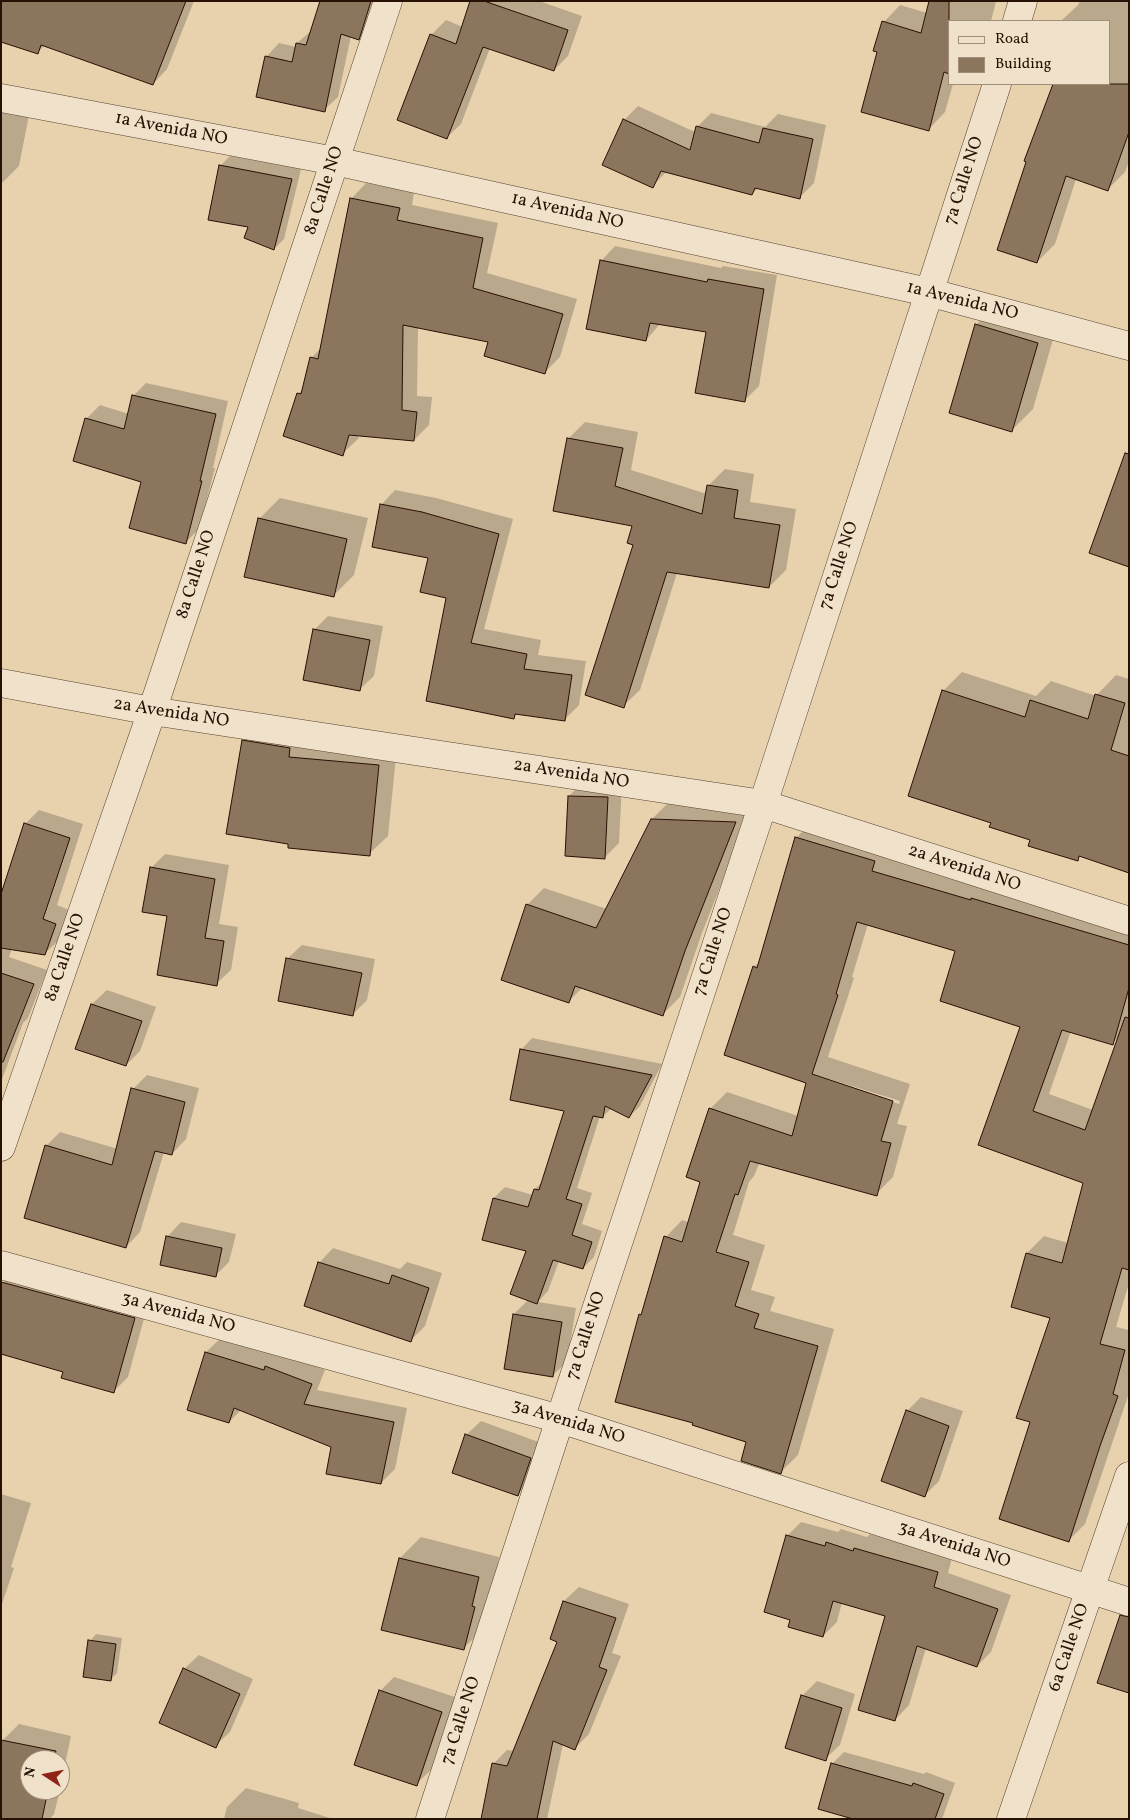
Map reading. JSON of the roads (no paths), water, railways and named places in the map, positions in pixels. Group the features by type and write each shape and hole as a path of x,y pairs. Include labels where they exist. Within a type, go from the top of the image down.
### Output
{"street":[{"name":"8a Calle NO","path":"1,1147 152,712 388,1"},
{"path":"1017,20 1023,1"},
{"name":"7a Calle NO","path":"430,1819 763,804 996,85"},
{"name":"1a Avenida NO","path":"1,98 335,160 928,292 1129,346"},
{"name":"2a Avenida NO","path":"1,683 152,712 763,804 1129,921"},
{"name":"3a Avenida NO","path":"1,1265 560,1419 1129,1602"},
{"name":"6a Calle NO","path":"1011,1819 1129,1476"}]}
